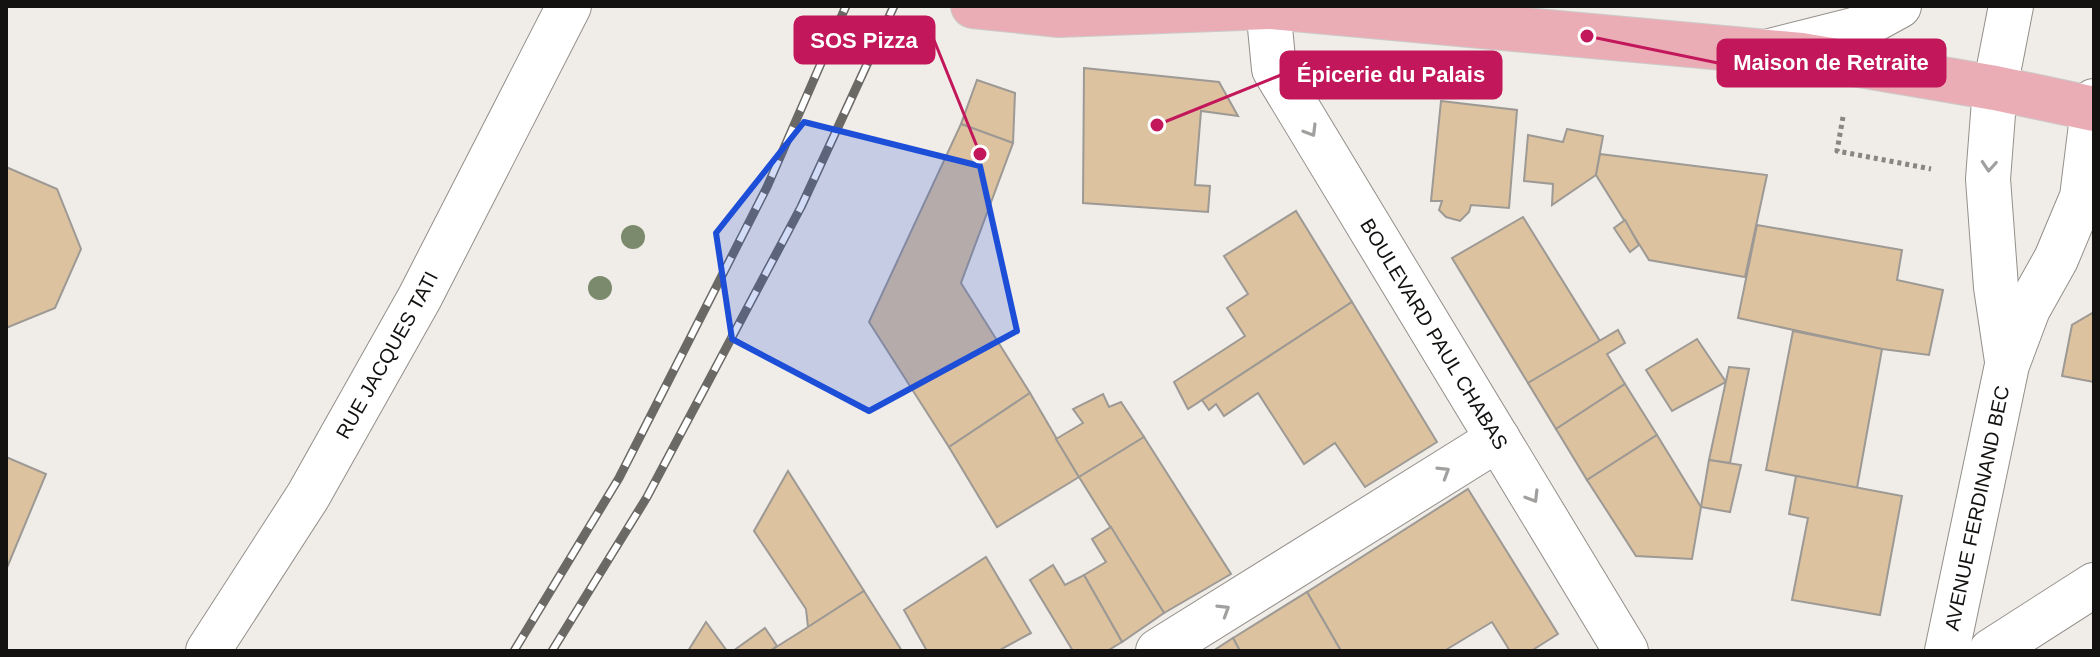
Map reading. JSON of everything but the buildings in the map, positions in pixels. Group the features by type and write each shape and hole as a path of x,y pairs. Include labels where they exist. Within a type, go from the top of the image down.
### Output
{"main road":[{"path":"973,6 1059,15 1264,7 1541,19 1801,55 2094,106"}],"street":[{"path":"540,6 547,49"},
{"name":"RUE JACQUES TATI","path":"208,651 308,496 413,310 569,6"},
{"path":"1765,52 1857,29 1899,6"},
{"path":"2007,365 1996,287 1988,179 1995,88 2011,6"},
{"name":"BOULEVARD PAUL CHABAS","path":"1264,7 1274,69 1626,651"},
{"path":"2007,365 2028,309 2056,259 2082,197 2094,106"},
{"path":"2056,259 2094,226"},
{"name":"AVENUE FERDINAND BEC","path":"1947,651 2007,365"},
{"path":"1158,651 1498,439"},
{"path":"1991,651 2094,585"}],"highlighted area":[{"path":"804,122 980,166 1017,331 869,411 732,339 716,233"}],"railway":[{"path":"514,651 619,478 767,187 846,6"},
{"path":"552,651 647,497 801,207 894,6"}],"place":[{"name":"Maison de Retraite","path":"1587,36"},
{"name":"Épicerie du Palais","path":"1157,125"},
{"name":"SOS Pizza","path":"980,154"}]}
